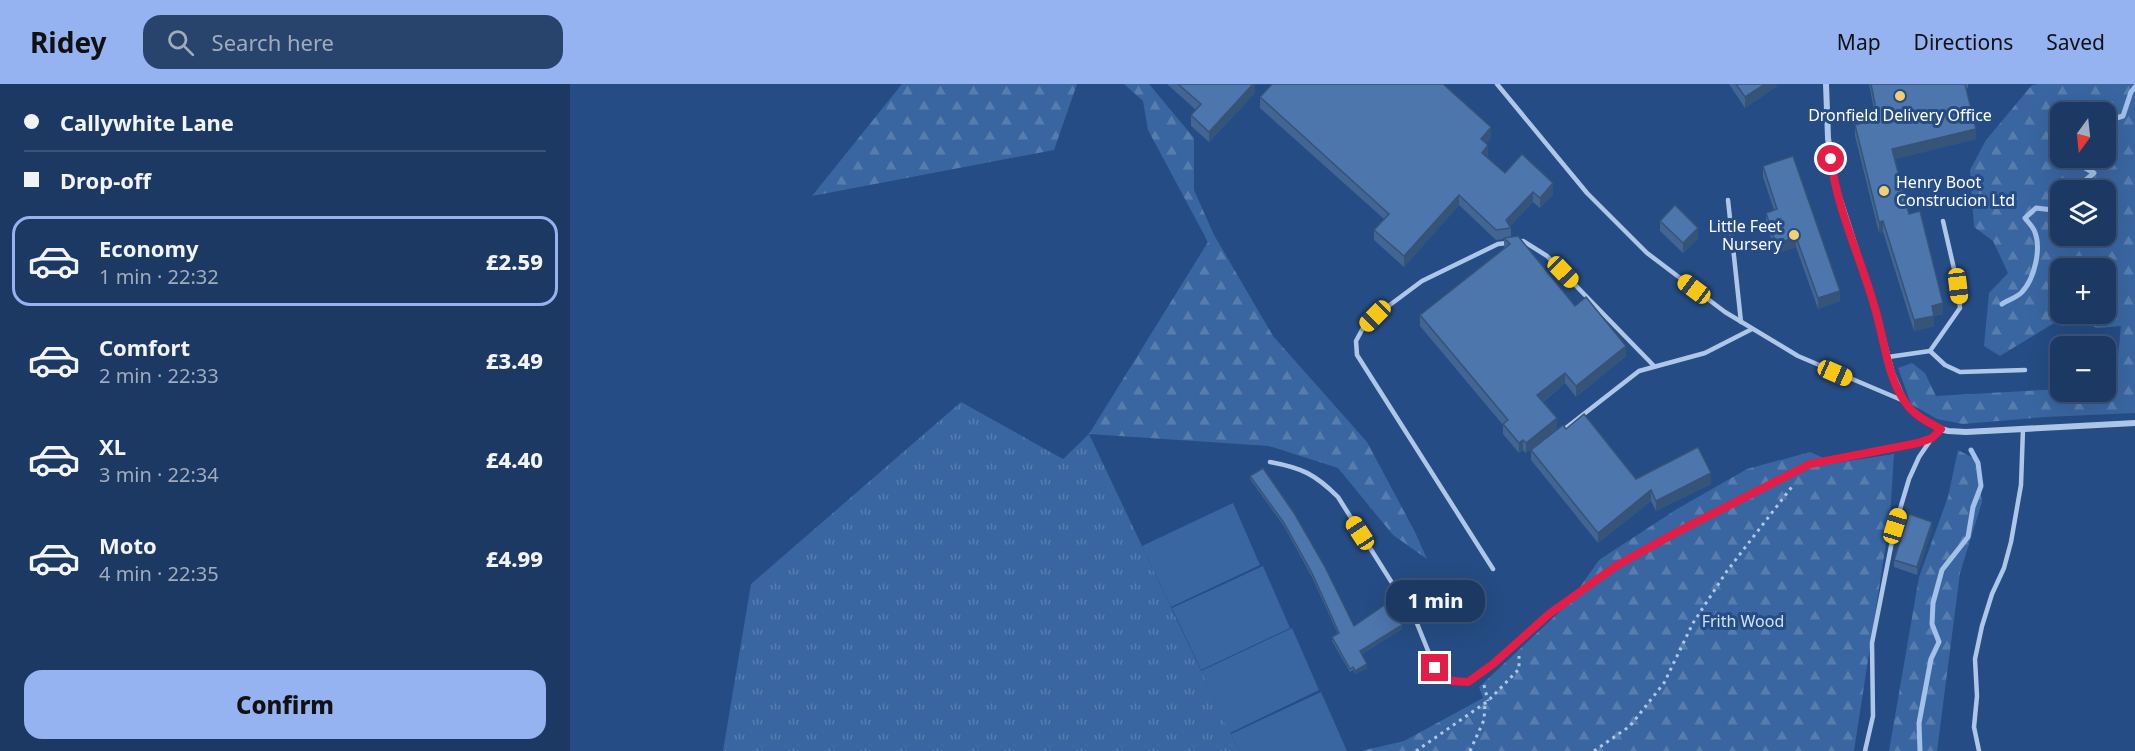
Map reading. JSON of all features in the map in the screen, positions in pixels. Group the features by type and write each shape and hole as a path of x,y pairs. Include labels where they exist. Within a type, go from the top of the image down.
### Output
{"street":[{"path":"1826,84 1828,138 1834,180 1874,305 1892,374 1904,401 1914,412 1941,429 1966,432 2135,423"}],"lane":[{"path":"1497,84 1587,193 1647,253 1725,312 1798,356 1904,401"},
{"path":"1728,200 1741,322"},
{"path":"1888,357 1930,351 1960,308 1958,286 1943,221"},
{"path":"1493,568 1357,355 1356,341 1363,327 1422,281 1498,244 1523,241 1547,256 1654,366"},
{"path":"1557,435 1639,371 1705,353 1752,328"},
{"path":"1930,351 1945,365 1960,372 2025,370"},
{"path":"1865,751 1873,716 1872,643 1895,526 1909,479 1919,457 1941,429"},
{"path":"1979,751 1974,727 1977,696 1975,659 1988,604 2004,568 2011,542 2021,485 2023,429"},
{"path":"1270,462 1296,467 1322,481 1338,497 1416,621 1435,668 1451,681 1468,682 1549,614 1616,566 1677,532 1810,464 1918,443 1932,438"}],"path":[{"path":"1594,751 1630,726 1664,683 1693,623 1727,571 1796,481"},
{"path":"1416,751 1487,702 1519,669 1520,640"},
{"path":"1470,751 1484,720 1487,702 1481,673"}],"green space":[{"path":"902,84 1077,84 1054,150 812,196"},
{"path":"1124,84 1149,84 1194,138 1194,190 1214,235 1273,336 1367,442 1427,559 1393,535 1338,468 1269,446 1089,434 1208,242 1148,130 1143,101"},
{"path":"2135,84 2135,413 1963,424 1937,419 1911,404 1898,368 1912,363 1925,373 1936,396 2050,390 2050,402 2116,402 2121,326 2098,328 2086,324 2116,324 2116,258 2050,258 2050,324 2053,324 2000,356 1984,346 1989,293 2008,273 1993,241 1974,227 1970,170 1986,140 2032,85"},
{"path":"961,402 1063,459 1089,434 1239,751 723,751 751,584"},
{"path":"1958,450 1975,459 1982,502 1960,573 1937,751 1889,751 1919,577 1948,497"},
{"name":"Frith Wood","path":"1810,452 1835,463 1894,454 1890,517 1854,751 1361,751 1404,741 1483,698 1479,687 1568,604 1599,560 1677,509 1747,469"},
{"path":"1233,503 1260,565 1171,607 1142,546"},
{"path":"1263,566 1290,628 1201,670 1172,608"},
{"path":"1292,628 1319,690 1230,733 1201,671"},
{"path":"1321,692 1347,751 1239,751 1231,734"}],"building":[{"path":"1178,84 1253,84 1209,132 1191,115 1201,104"},
{"path":"1272,84 1443,84 1491,127 1481,139 1488,145 1482,153 1505,173 1522,154 1553,183 1540,198 1533,192 1506,220 1511,228 1496,230 1459,195 1404,256 1374,230 1389,214 1260,97"},
{"path":"1736,84 1765,84 1745,97"},
{"name":"Henry Boot Construcion Ltd","path":"1871,84 1965,84 1976,129 1892,149 1909,214 1920,211 1943,303 1932,306 1934,316 1914,320 1883,221 1879,222 1855,125 1878,119"},
{"name":"Little Feet Nursery","path":"1793,156 1840,291 1818,298 1796,237 1776,244 1766,213 1777,209 1763,166"},
{"path":"1675,205 1698,228 1683,243 1660,221"},
{"path":"1518,236 1575,306 1586,297 1626,346 1576,386 1565,373 1537,395 1557,418 1526,443 1523,440 1519,443 1503,424 1508,420 1420,315 1510,244 1504,238"},
{"path":"1584,414 1636,479 1698,447 1711,473 1656,501 1651,490 1598,533 1531,450 1563,425 1566,429"},
{"path":"1263,468 1294,513 1325,567 1354,626 1389,602 1402,625 1360,651 1367,664 1355,671 1353,667 1350,669 1332,637 1339,633 1312,573 1284,523 1250,476"},
{"path":"1909,514 1932,522 1917,567 1894,560"}],"waterway":[{"path":"2116,118 2123,116 2135,87"},
{"path":"2085,168 2094,173 2086,180"},
{"path":"2002,304 2022,292 2034,271 2037,253 2036,237 2033,228 2025,218 2036,208 2050,210"},
{"path":"1920,751 1919,723 1931,659 1939,642 1932,624 1933,603 1942,570 1968,537 1973,507 1981,486 1978,463 1971,450"}],"place":[{"name":"Dronfield Delivery Office","path":"1900,96"},
{"name":"Henry Boot Construcion Ltd","path":"1884,191"},
{"name":"Little Feet Nursery","path":"1794,235"}],"route":[{"path":"1435,668 1451,681 1468,682 1493,664 1549,614 1616,566 1677,532 1810,464 1918,443 1932,438 1941,429 1927,422 1904,401 1892,374 1874,305 1843,214 1831,159"}]}
